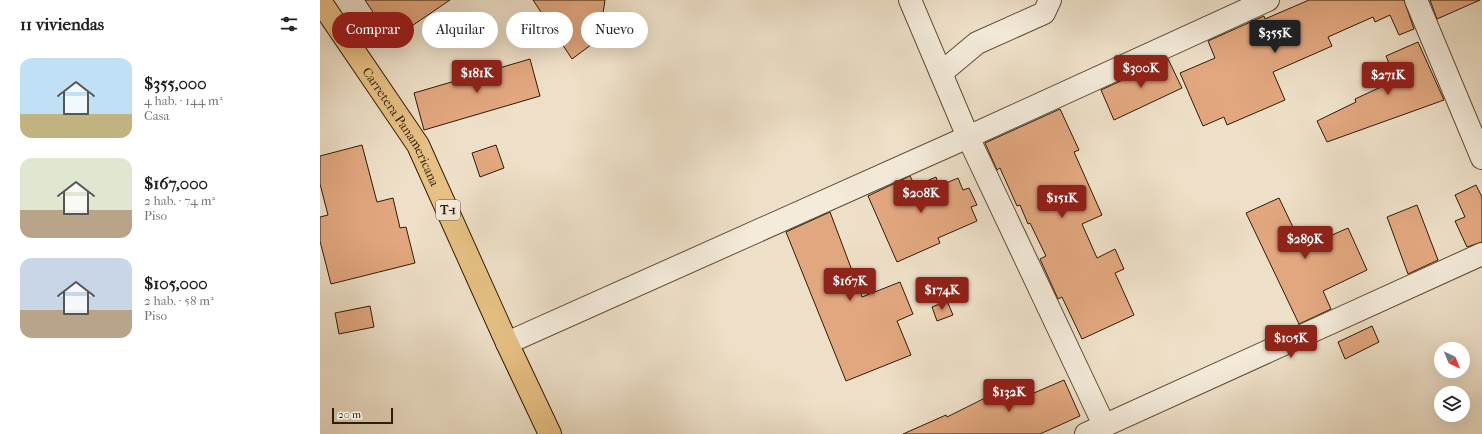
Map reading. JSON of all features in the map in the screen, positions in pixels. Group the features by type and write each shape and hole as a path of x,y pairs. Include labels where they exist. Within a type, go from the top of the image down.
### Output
{"highway":[{"name":"Carretera Panamericana","path":"320,1 418,145 507,343 550,434"}],"street":[{"path":"910,0 1095,430 1482,254"},
{"path":"941,73 977,42 1044,13 1050,0"},
{"path":"507,343 968,137 1268,0"},
{"path":"1416,0 1482,158"}],"building":[{"path":"365,0 450,0 432,12 422,12 422,19 414,24 414,12 373,12"},
{"path":"533,0 605,0 603,12 581,12 581,48 587,48 572,59 565,48 573,48 573,12 541,12"},
{"path":"1309,0 1404,0 1414,29 1399,35 1390,15 1375,22 1373,17 1328,37 1332,46 1273,72 1285,100 1227,125 1224,117 1203,126 1180,73 1215,58 1208,41 1264,16 1265,19"},
{"path":"1430,0 1480,0 1437,19"},
{"path":"1418,42 1444,100 1327,142 1317,121 1356,102 1355,99 1396,80 1386,56"},
{"path":"530,59 540,96 424,130 414,93"},
{"path":"1168,59 1182,88 1114,120 1101,90"},
{"path":"1060,109 1079,150 1074,152 1102,215 1082,224 1097,258 1115,249 1124,269 1115,273 1134,315 1082,339 1062,297 1058,299 1040,259 1046,256 1030,223 1028,224 1020,205 1017,206 1000,168 997,170 985,143"},
{"path":"362,145 377,202 393,198 400,228 406,227 415,263 331,284 320,241 320,217 328,215 320,184 320,156"},
{"path":"496,145 504,168 480,177 472,153"},
{"path":"910,176 915,186 936,177 939,186 958,178 963,190 969,188 977,205 971,207 977,221 938,238 940,243 897,262 868,196"},
{"path":"1476,185 1482,197 1482,242 1467,247 1455,221 1465,217 1455,195"},
{"path":"1279,198 1303,248 1348,228 1367,270 1323,291 1331,309 1299,324 1246,213"},
{"path":"1417,205 1438,260 1408,274 1387,217"},
{"path":"830,212 862,297 900,282 913,314 897,321 911,355 846,381 786,232"},
{"path":"947,301 953,315 937,321 932,307"},
{"path":"370,306 374,327 339,334 335,313"},
{"path":"1372,326 1379,342 1345,359 1338,342"},
{"path":"1064,380 1080,416 1040,434 903,434 946,415 947,417 987,397 984,390 1001,382 1007,393 1029,382 1034,393"}]}
